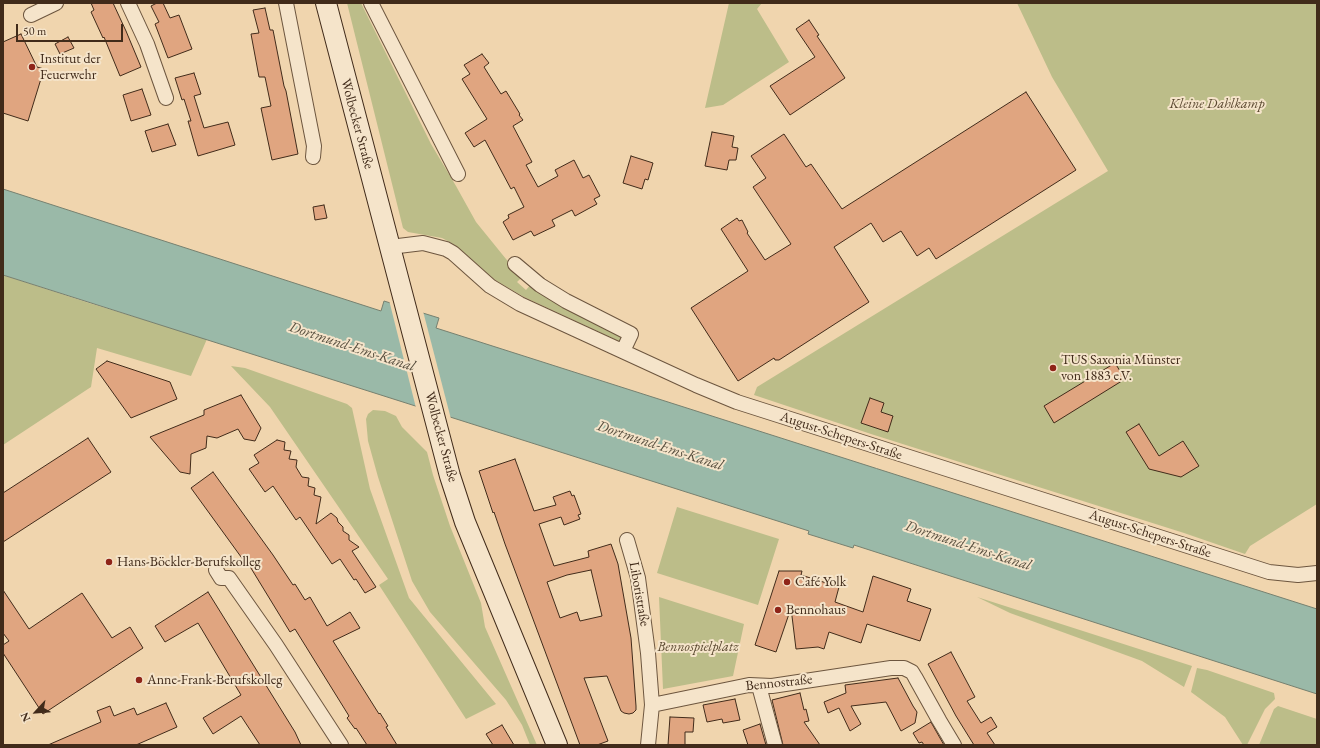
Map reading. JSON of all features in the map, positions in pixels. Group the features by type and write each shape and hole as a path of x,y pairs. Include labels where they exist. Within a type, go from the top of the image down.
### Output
{"main road":[{"name":"Wolbecker Straße","path":"326,3 450,476 465,522 557,745"}],"street":[{"path":"31,15 56,3"},
{"path":"128,3 147,44 166,98"},
{"path":"286,3 314,146 312,158"},
{"path":"371,3 458,174"},
{"name":"August-Schepers-Straße","path":"390,247 423,243 446,249 460,259 484,281 520,304 736,402 1269,572 1298,575 1317,573"},
{"path":"515,264 540,285 566,301 631,334 623,351"},
{"name":"Liboristraße","path":"627,540 638,578 648,653 652,705 648,745"},
{"path":"216,570 221,578 229,578 276,645 341,745"},
{"name":"Bennostraße","path":"652,705 749,685 772,686 899,667 908,669 915,677 938,720 954,745"},
{"path":"759,686 775,745"}],"green space":[{"path":"347,3 361,3 431,144 476,222 506,259 523,276 517,282 526,290 532,283 622,334 623,343 524,297 495,280 455,245 442,238 408,232 403,228"},
{"path":"729,3 762,3 757,9 789,62 723,105 705,108"},
{"name":"TUS Saxonia Münster von 1883 e.V.","path":"1017,3 1317,3 1317,504 1250,546 1245,554 754,395 757,387 1108,171 1052,77"},
{"path":"3,275 207,339 191,376 97,348 91,387 3,445"},
{"path":"231,366 245,368 347,404 352,408 370,489 409,598 496,704 466,719 379,585 388,579 270,407"},
{"path":"373,410 385,411 396,416 402,427 427,452 450,526 481,603 485,627 537,745 530,745 522,725 506,700 430,612 412,581 378,477 368,441 366,419 368,414"},
{"path":"677,507 779,539 758,605 657,573"},
{"name":"Bennospielplatz","path":"659,597 744,624 733,676 663,689"},
{"path":"977,597 1192,666 1184,687 1142,661 1010,613"},
{"path":"1197,668 1274,693 1275,699 1265,709 1247,745 1243,745 1225,717 1191,692"},
{"path":"1278,706 1317,719 1317,745 1259,745 1274,709"}],"water":[{"name":"Dortmund-Ems-Kanal","path":"3,189 381,311 384,301 439,318 436,328 1317,609 1317,694 854,545 853,548 808,534 809,531 3,275"}],"pier":[{"path":"389,300 423,311 451,419 416,408"}],"building":[{"path":"91,3 113,3 141,67 120,76 104,37 103,38 91,12 94,10"},
{"path":"157,3 163,3 170,18 179,15 192,49 168,58 155,24 159,22 151,6"},
{"path":"265,8 270,30 273,30 298,154 272,160 261,108 271,106 265,77 259,77 251,34 259,33 253,10"},
{"path":"809,20 819,35 817,36 845,78 790,115 770,86 815,57 796,29"},
{"path":"21,34 37,67 44,69 28,121 3,113 3,42"},
{"path":"68,37 74,48 60,54 55,44"},
{"path":"482,54 489,63 484,67 501,94 506,91 523,120 513,126 532,162 526,165 538,187 558,176 555,170 574,160 583,178 589,175 600,196 594,199 597,204 575,216 572,210 552,220 555,226 534,236 531,231 513,240 503,222 509,218 508,215 524,207 514,187 511,189 485,140 474,147 465,133 487,119 462,79 470,74 464,65"},
{"path":"194,73 201,94 194,96 204,128 228,122 235,145 198,156 188,121 191,121 175,78"},
{"path":"142,89 151,115 131,121 123,95"},
{"path":"1026,92 1076,170 936,259 929,248 917,256 901,231 883,242 871,223 834,247 869,302 779,360 775,360 774,358 738,381 691,308 748,271 721,229 737,218 739,221 742,220 748,232 747,233 765,260 791,244 753,187 766,178 751,156 784,134 806,167 811,164 842,209"},
{"path":"168,124 176,145 152,152 145,131"},
{"path":"712,132 734,136 732,147 738,148 736,160 729,160 727,170 705,166"},
{"path":"631,156 653,163 648,180 645,179 642,189 623,183"},
{"path":"324,205 327,218 315,220 313,207"},
{"path":"107,361 170,382 177,399 131,418 96,369"},
{"path":"1115,363 1125,379 1054,423 1044,406"},
{"path":"241,395 261,428 255,441 244,439 238,429 217,438 207,436 206,448 191,454 190,474 180,472 150,437 204,415 204,410"},
{"path":"870,398 884,403 881,412 893,416 888,432 861,423"},
{"path":"1139,424 1159,456 1183,441 1199,466 1181,477 1149,469 1126,432"},
{"path":"88,438 111,472 3,542 3,493"},
{"path":"277,440 285,442 284,450 291,451 289,459 297,460 296,467 302,477 309,478 308,486 315,488 314,495 321,497 316,524 331,513 337,518 338,522 343,527 343,531 349,535 349,540 359,547 352,551 376,587 365,593 340,559 332,564 300,517 296,520 273,486 265,492 249,469 259,463 254,455"},
{"path":"515,459 534,511 556,505 553,497 570,491 572,496 574,495 581,514 578,515 580,519 564,525 561,517 539,524 554,566 589,557 588,551 611,544 618,564 631,638 636,710 629,714 621,711 607,676 584,678 608,741 597,745 580,745 494,512 493,513 479,471","holes":["591,570 602,616 580,621 577,612 560,618 547,582 567,575"]},
{"path":"213,472 293,585 295,584 305,600 310,597 327,626 350,612 360,628 333,641 388,726 386,727 397,745 367,745 356,728 355,729 347,718 349,716 295,629 290,632 246,560 244,561 191,488"},
{"path":"779,571 802,571 801,575 839,587 835,602 863,612 873,576 911,589 907,601 931,609 920,641 867,624 861,643 829,632 824,649 818,647 796,649 791,608 776,652 755,645"},
{"path":"3,590 29,629 82,593 112,638 130,627 143,648 43,714 3,653 3,645 9,641 3,633"},
{"path":"208,592 295,732 301,745 260,745 241,716 213,734 203,718 241,695 198,623 165,642 155,626"},
{"path":"951,652 975,697 967,701 981,723 991,717 997,727 987,733 995,745 974,745 956,716 928,664"},
{"path":"898,678 917,712 915,723 901,731 886,702 851,706 861,724 850,731 839,708 828,713 824,702 846,693 845,685"},
{"path":"800,693 804,710 806,709 809,721 804,722 820,745 783,745 772,700"},
{"path":"735,699 740,720 723,723 722,719 707,722 703,705"},
{"path":"166,703 177,727 136,745 48,745 101,722 97,711 110,706 114,716 134,708 137,715"},
{"path":"670,717 694,718 693,732 685,732 685,745 668,745"},
{"path":"931,722 944,745 924,745 922,742 919,743 913,733"},
{"path":"760,724 766,745 748,745 743,730"},
{"path":"502,725 514,745 493,745 486,734"}],"place":[{"name":"Institut der Feuerwehr","path":"32,67"},
{"name":"TUS Saxonia Münster von 1883 e.V.","path":"1053,368"},
{"name":"Hans-Böckler-Berufskolleg","path":"109,562"},
{"name":"Café Yolk","path":"787,582"},
{"name":"Bennohaus","path":"778,610"},
{"name":"Anne-Frank-Berufskolleg","path":"139,680"}],"park label":[{"name":"Kleine Dahlkamp","path":"1217,104"}]}
